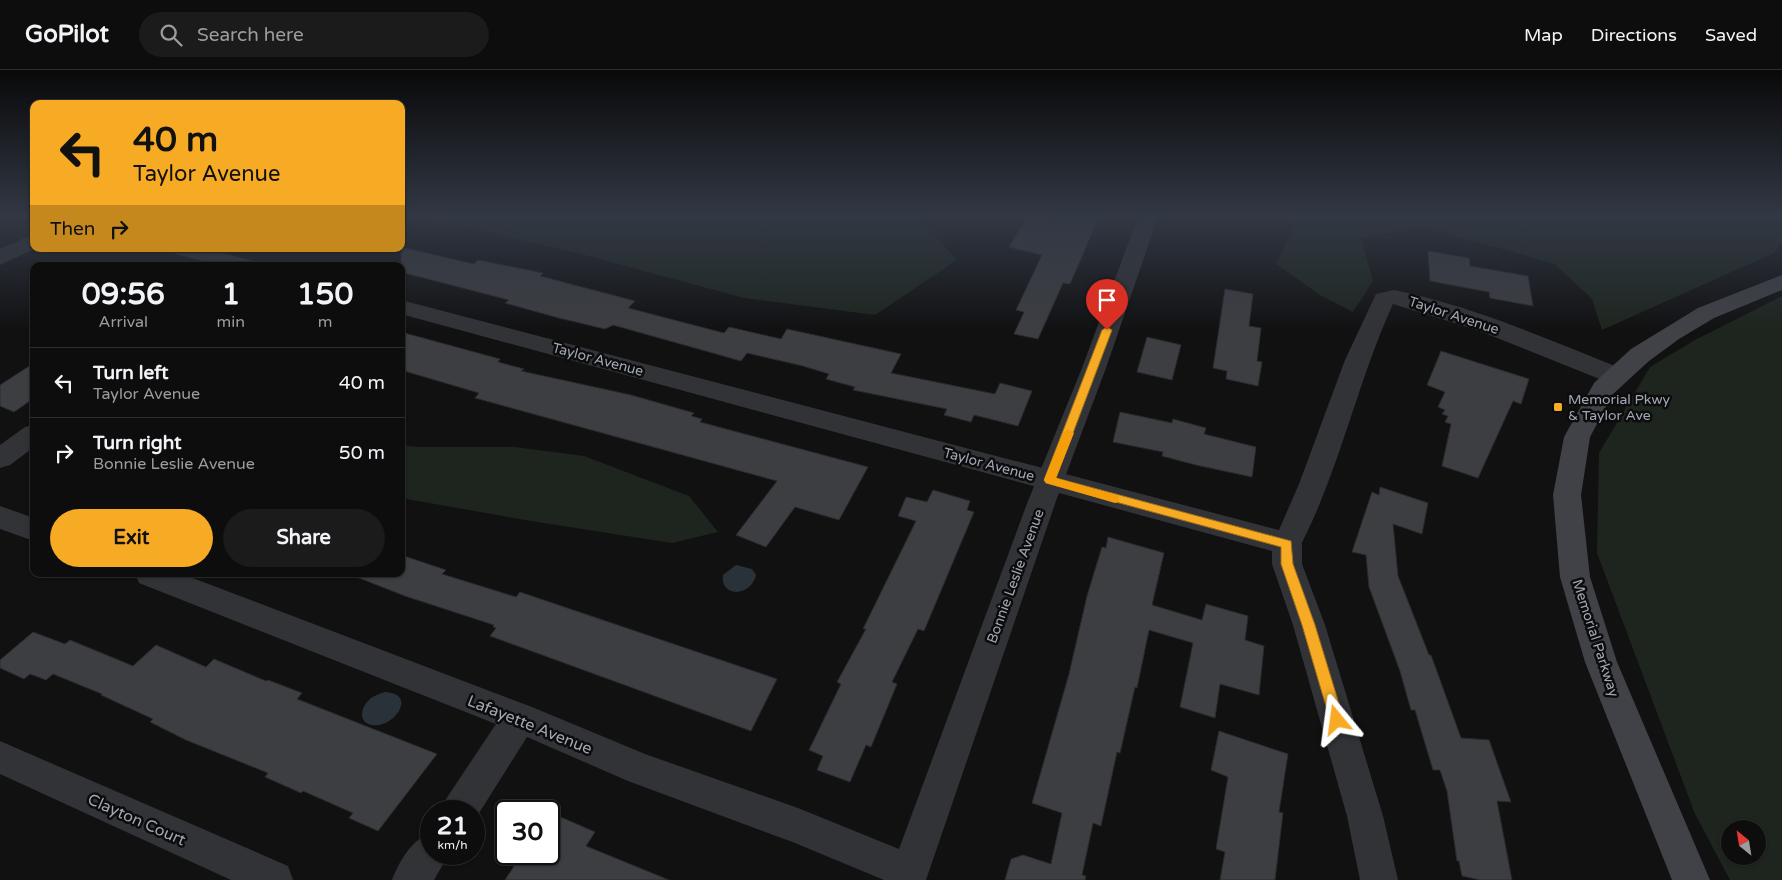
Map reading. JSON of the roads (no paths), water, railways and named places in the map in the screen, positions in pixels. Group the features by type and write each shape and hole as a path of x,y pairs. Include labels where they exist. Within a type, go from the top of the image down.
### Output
{"main road":[{"name":"Memorial Parkway","path":"1692,880 1601,662 1575,577 1567,495 1577,437 1603,389 1616,376 1640,355 1706,314 1782,282"}],"street":[{"path":"204,255 231,262"},
{"name":"Bonnie Leslie Avenue","path":"909,876 1050,480 1094,368 1134,255"},
{"name":"Taylor Avenue","path":"405,308 1286,544 1301,512 1367,332 1384,299 1394,297 1404,299 1460,316 1547,347 1616,376"},
{"path":"0,458 30,437"},
{"path":"0,517 30,528"},
{"path":"1286,544 1287,564 1311,632 1365,816 1379,880"},
{"name":"Lafayette Avenue","path":"158,577 520,718 640,769 798,826 909,876"},
{"path":"465,800 520,718"},
{"name":"Clayton Court","path":"0,757 274,880"},
{"path":"411,880 421,865"}],"place":[{"name":"Memorial Pkwy & Taylor Ave","path":"1558,407"}]}
